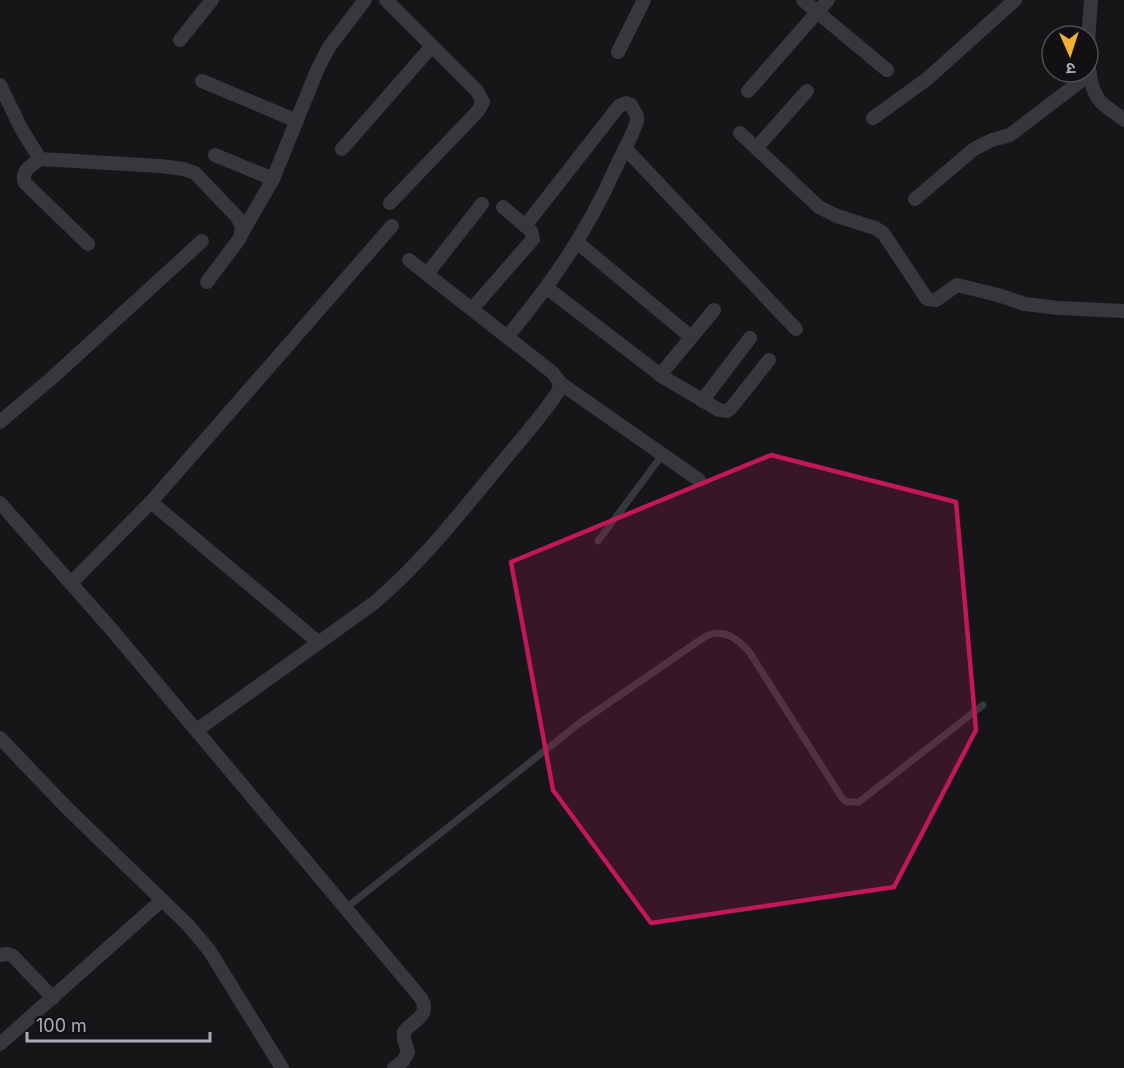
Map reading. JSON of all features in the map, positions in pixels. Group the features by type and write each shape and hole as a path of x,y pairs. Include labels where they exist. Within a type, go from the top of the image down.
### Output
{"street":[{"path":"180,40 212,0"},
{"path":"207,282 242,233 273,179 318,68 329,47 365,0"},
{"path":"386,0 482,97 482,106 390,203"},
{"path":"618,52 644,0"},
{"path":"803,0 886,70"},
{"path":"748,91 828,0"},
{"path":"873,118 927,79 1015,0"},
{"path":"1091,0 1091,24"},
{"path":"342,149 432,46"},
{"path":"202,81 297,121"},
{"path":"915,199 974,149 992,140 1010,135 1077,84"},
{"path":"1091,84 1101,102 1124,120"},
{"path":"0,85 22,130 40,159"},
{"path":"757,147 807,92"},
{"path":"507,337 547,288 578,243 601,201 637,116 631,105 626,103 619,106 525,226"},
{"path":"741,133 819,207 883,233 927,299 936,300 957,285 1025,304 1124,311"},
{"path":"625,148 796,330"},
{"path":"215,155 273,179"},
{"path":"88,244 25,183 23,179 26,170 40,159 160,166 190,171 201,179 238,218 242,223 242,233"},
{"path":"427,274 482,204"},
{"path":"472,309 531,242 533,235 504,207"},
{"path":"70,583 151,502 392,226"},
{"path":"0,422 53,377 202,241"},
{"path":"578,243 691,337"},
{"path":"409,260 553,373 560,383 699,480"},
{"path":"547,288 660,375 719,411 727,411 769,360"},
{"path":"660,375 714,309"},
{"path":"702,401 750,338"},
{"path":"197,730 374,603 399,582 422,558 552,401 558,392 560,383"},
{"path":"151,502 318,642"},
{"path":"0,504 197,730 424,1002 424,1014 404,1032 408,1052 406,1057 394,1068"},
{"path":"0,738 210,950 282,1068"},
{"path":"0,1044 6,1032 53,998 162,900"},
{"path":"0,955 13,956 53,998"}],"lane":[{"path":"598,541 663,454"},
{"path":"346,908 581,722 706,636 714,633 730,635 750,653 842,798 847,802 859,802 983,705"}],"highlighted area":[{"path":"771,455 956,502 976,730 894,887 651,923 553,790 511,562"}]}
